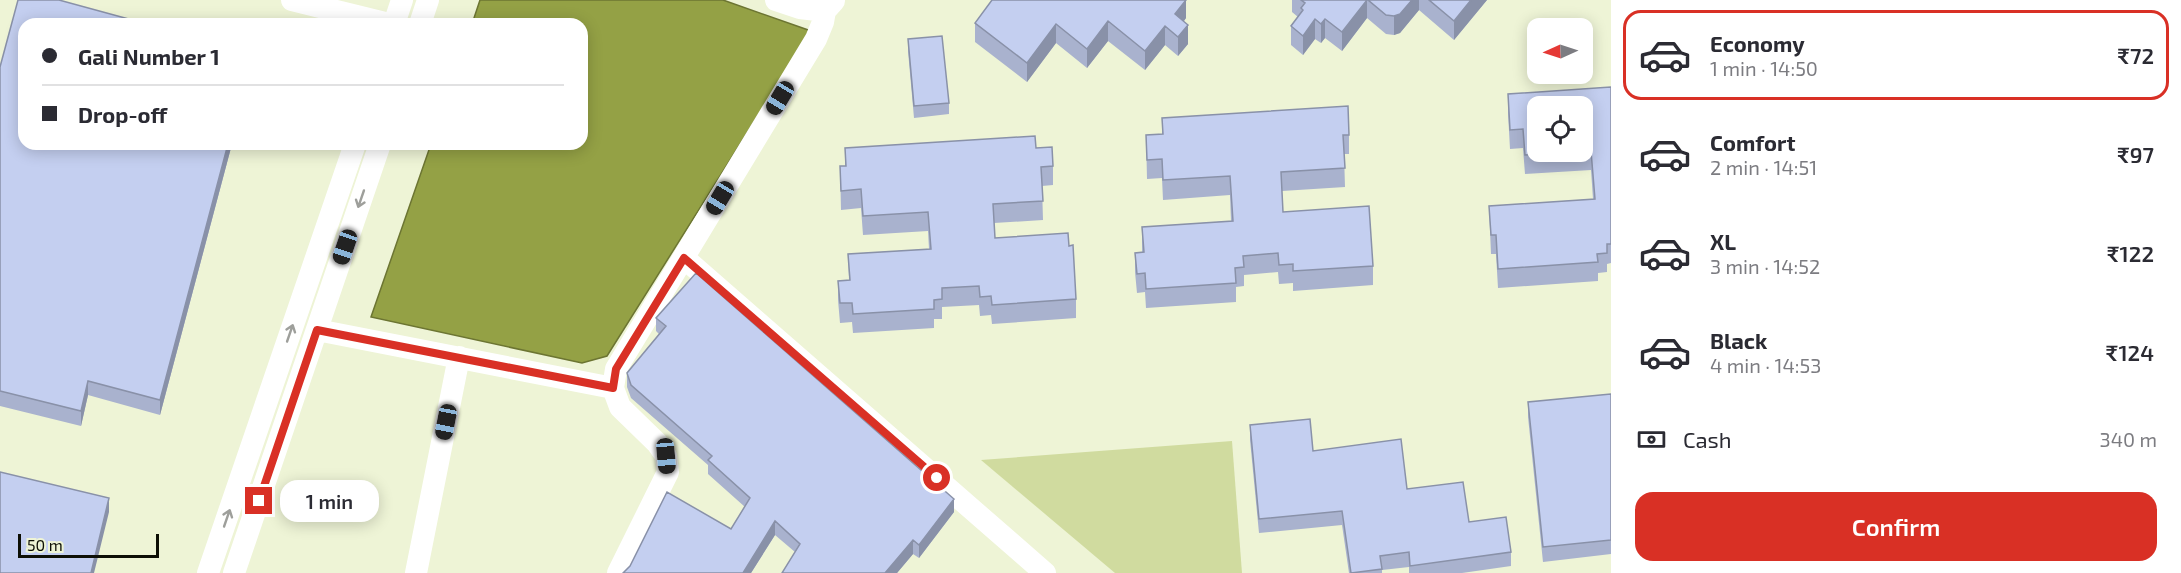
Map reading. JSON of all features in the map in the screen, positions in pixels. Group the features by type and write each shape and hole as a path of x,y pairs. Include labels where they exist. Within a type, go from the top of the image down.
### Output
{"street":[{"path":"292,0 364,18"},
{"path":"396,18 402,0"},
{"path":"422,18 428,0"},
{"path":"618,573 668,472 666,456 657,443 620,407 613,388 616,369 816,39 830,5 800,8 776,0"},
{"path":"208,573 353,150"},
{"path":"234,573 378,150"},
{"path":"684,258 1046,573"},
{"path":"317,330 613,388"},
{"path":"416,573 459,357"}],"shaded area":[{"path":"480,0 723,0 811,31 607,356 582,363 371,317 429,150 588,150 588,18 474,18"},
{"path":"1232,441 1242,573 1115,573 981,460"}],"building":[{"path":"18,0 59,0 125,18 18,18 18,150 226,150 160,400 88,381 81,411 0,391 0,67"},
{"path":"992,0 1186,0 1175,14 1188,25 1178,37 1165,26 1145,51 1108,21 1087,49 1056,24 1027,63 975,23"},
{"path":"1301,0 1367,0 1342,32 1325,19 1321,24 1315,19 1303,36 1291,26 1303,10 1301,8 1305,3"},
{"path":"1368,0 1412,0 1400,14 1394,16 1386,15"},
{"path":"1429,0 1471,0 1454,21"},
{"path":"942,36 949,103 914,106 908,39"},
{"path":"1611,87 1611,244 1607,244 1607,253 1597,254 1598,262 1498,269 1496,235 1491,235 1489,206 1595,199 1592,162 1593,96 1527,96 1527,155 1525,155 1523,129 1510,130 1508,94"},
{"path":"1348,106 1349,135 1343,135 1345,168 1281,172 1283,212 1369,206 1373,266 1293,271 1293,264 1279,265 1278,253 1243,256 1244,267 1235,268 1236,283 1146,289 1145,273 1137,274 1135,253 1144,252 1142,227 1233,221 1230,176 1163,180 1162,159 1147,160 1146,135 1163,134 1162,118"},
{"path":"1035,136 1036,148 1052,147 1053,166 1041,167 1043,201 993,204 995,238 1068,233 1069,246 1073,245 1076,299 992,305 991,296 980,297 979,286 942,288 942,299 934,300 934,309 853,314 852,303 840,303 838,281 850,280 848,254 931,249 928,212 863,216 861,189 841,191 840,166 846,166 845,148"},
{"path":"696,273 954,499 919,545 913,540 885,573 782,573 800,544 775,521 743,573 623,573 630,566 667,492 731,529 750,498 708,460 712,456 631,385 627,373 666,326 656,318"},
{"path":"1611,394 1611,540 1543,547 1528,402"},
{"path":"1310,419 1313,451 1401,439 1407,489 1463,482 1469,522 1506,517 1511,552 1410,566 1409,552 1380,556 1382,569 1351,573 1342,511 1259,519 1250,425"},
{"path":"0,472 109,498 91,573 0,573"}],"route":[{"path":"259,501 317,330 613,388 616,369 684,258 937,478"}]}
